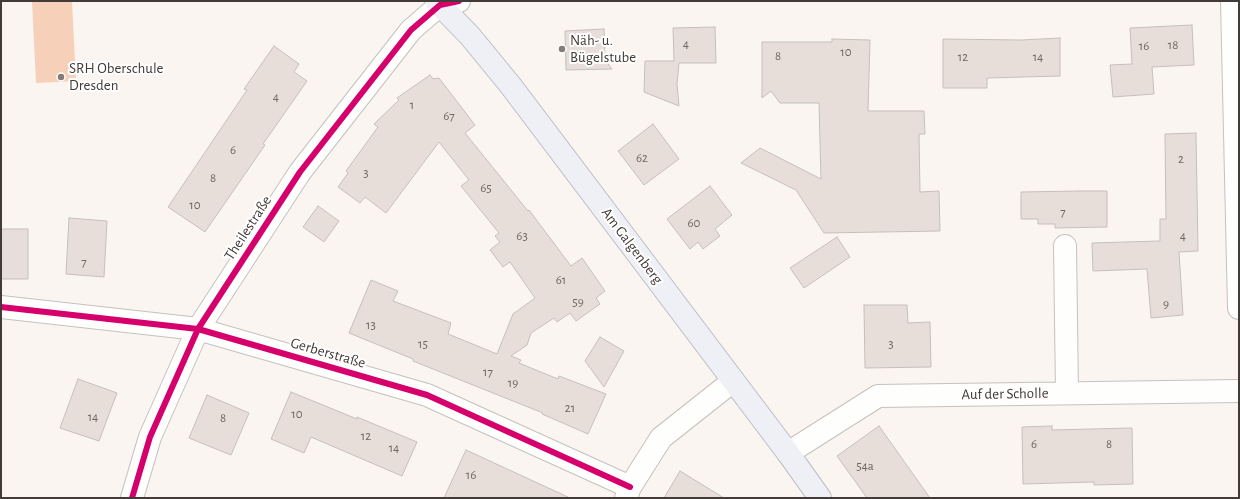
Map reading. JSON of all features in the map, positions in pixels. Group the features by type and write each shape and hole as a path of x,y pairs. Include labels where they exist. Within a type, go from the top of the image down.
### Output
{"main road":[{"name":"Am Galgenberg","path":"445,2 470,36 512,86 788,453 820,498"}],"street":[{"path":"1232,1 1239,308"},
{"name":"Theilestraße","path":"132,498 150,437 198,329 300,172 410,30 445,2"},
{"path":"1065,246 1068,393"},
{"name":"Gerberstraße","path":"1,307 198,329 427,395 628,493"},
{"path":"628,493 661,438 733,381"},
{"name":"Auf der Scholle","path":"788,453 878,396 1239,391"}],"shaded area":[{"path":"32,1 72,1 76,81 36,83"}],"building":[{"path":"1192,25 1194,65 1152,67 1154,94 1113,97 1110,65 1132,64 1130,28"},
{"path":"715,27 716,63 679,63 677,84 679,106 644,92 645,61 674,61 673,28"},
{"path":"604,29 605,60 612,69 566,70 565,31"},
{"path":"1060,38 1060,76 987,78 987,88 943,88 943,39 1021,40"},
{"path":"832,39 870,40 868,111 924,111 925,134 919,134 920,192 939,191 940,231 824,233 796,190 741,163 760,148 821,179 819,103 780,103 771,91 762,98 762,42 832,42"},
{"path":"274,46 299,64 294,72 307,81 205,232 168,207 247,90 244,89"},
{"path":"430,75 433,79 439,78 475,125 465,133 528,211 529,210 571,266 582,258 605,291 596,298 600,304 576,321 570,313 557,322 554,318 531,333 527,345 511,356 521,360 519,363 558,379 559,376 606,394 588,434 542,414 543,413 413,361 413,359 349,333 371,280 398,291 393,301 451,323 448,334 497,354 513,314 535,298 510,262 503,267 490,250 500,242 495,236 499,233 461,186 469,180 439,142 386,213 365,197 360,203 338,187 348,173 346,171 378,127 374,124 399,100 397,98"},
{"path":"653,124 679,159 644,185 618,151"},
{"path":"1196,133 1198,251 1179,252 1183,315 1151,318 1147,269 1093,271 1092,243 1160,241 1160,219 1166,219 1165,134"},
{"path":"710,186 732,215 715,229 720,236 703,249 698,242 690,249 667,219"},
{"path":"1107,191 1107,227 1055,228 1055,224 1038,224 1038,219 1021,219 1021,192"},
{"path":"318,206 339,221 324,242 303,227"},
{"path":"69,218 107,221 104,277 66,274"},
{"path":"1,229 28,229 28,279 1,279"},
{"path":"837,237 850,257 804,288 790,268"},
{"path":"864,305 907,305 908,323 930,322 931,367 865,368"},
{"path":"600,337 624,351 604,387 585,361"},
{"path":"78,379 117,393 99,441 60,428"},
{"path":"291,392 417,442 402,476 311,437 304,453 271,439"},
{"path":"207,395 249,413 231,455 189,438"},
{"path":"879,426 930,498 867,498 837,456"},
{"path":"1052,426 1052,430 1132,428 1133,484 1094,485 1094,482 1023,484 1022,427"},
{"path":"466,450 570,498 444,498"},
{"path":"680,471 724,498 664,498"}],"cycle path":[{"path":"132,498 150,437 198,329 300,172 411,30 440,5 459,1"},
{"path":"1,307 198,329 427,395 630,487"}],"place":[{"name":"Näh- u. Bügelstube","path":"562,49"},
{"name":"SRH Oberschule Dresden","path":"61,77"}]}
